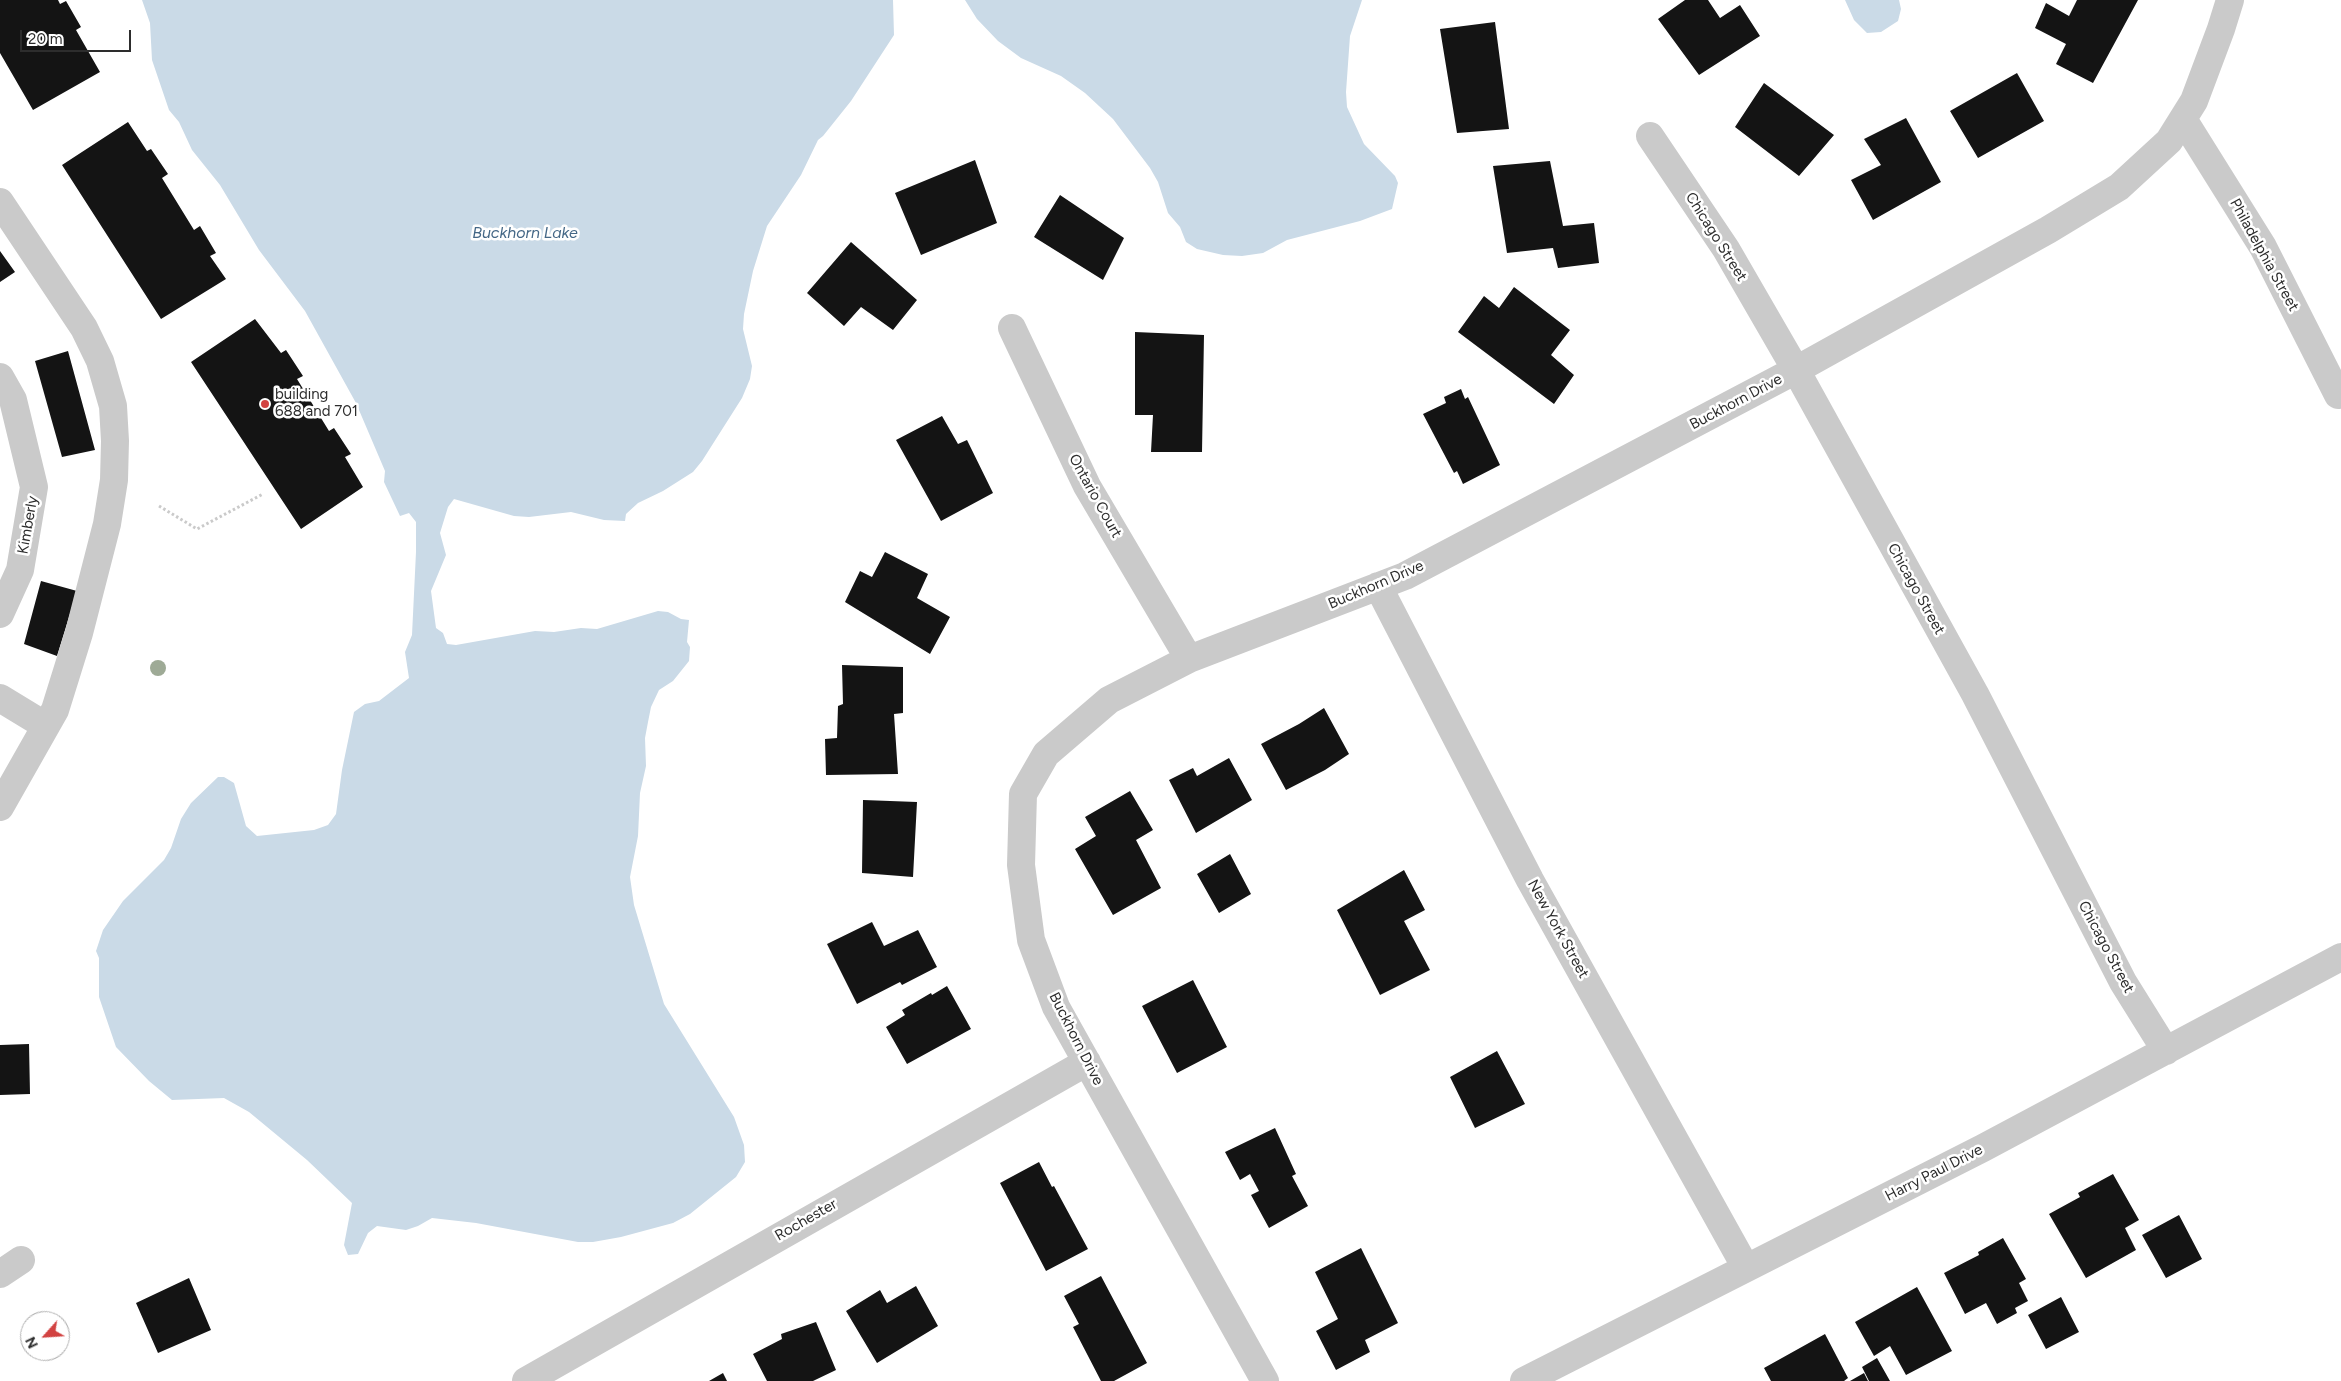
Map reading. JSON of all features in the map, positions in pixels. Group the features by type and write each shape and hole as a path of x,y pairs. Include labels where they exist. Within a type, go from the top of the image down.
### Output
{"street":[{"name":"Buckhorn Drive","path":"1265,1381 1056,1007 1031,940 1021,866 1023,794 1046,754 1109,700 1189,659 1405,576 1796,370 2048,230 2120,186 2169,141 2194,101 2221,30 2230,0"},
{"name":"Philadelphia Street","path":"2183,119 2263,248 2338,395"},
{"name":"Chicago Street","path":"1650,136 1726,249 1796,370 1975,694 2122,982 2166,1051"},
{"path":"0,202 84,328 100,361 113,406 114,480 107,524 79,633 55,710 0,806"},
{"name":"Ontario Court","path":"1012,328 1087,486 1189,659"},
{"name":"Kimberly","path":"0,377 13,400 34,487 20,570 0,614"},
{"name":"New York Street","path":"1378,586 1530,880 1746,1268"},
{"path":"0,698 46,726"},
{"name":"Harry Paul Drive","path":"1524,1381 1983,1148 2341,957"},
{"name":"Rochester","path":"526,1381 1087,1062"}],"path":[{"path":"159,506 197,529 263,494"}],"water":[{"name":"Buckhorn Lake","path":"142,0 893,0 894,35 851,101 818,140 801,175 767,226 753,271 744,314 743,329 752,366 750,379 742,398 693,472 663,491 638,503 626,514 625,521 604,520 571,512 529,517 514,516 454,499 448,507 440,533 446,555 431,591 436,628 443,633 447,644 456,645 535,631 554,632 581,628 597,629 658,611 668,612 681,619 689,620 687,642 690,647 689,661 673,681 659,690 651,707 645,738 646,766 640,793 638,836 630,877 634,905 664,1004 734,1117 744,1145 745,1162 736,1177 690,1214 673,1223 621,1237 593,1242 578,1242 476,1223 432,1218 406,1230 377,1226 368,1233 358,1254 348,1255 344,1245 352,1203 307,1160 249,1112 224,1098 172,1100 149,1081 116,1047 99,997 99,958 96,951 103,930 123,901 164,860 171,848 181,819 191,803 218,777 224,777 234,783 246,826 257,836 314,830 328,825 336,814 342,770 354,712 365,704 379,701 409,678 405,652 412,635 416,552 416,522 409,513 400,516 384,482 385,471 356,403 305,311 259,250 220,185 192,150 179,122 169,110 152,60 150,23"},
{"path":"965,0 1362,0 1350,36 1346,92 1347,107 1364,144 1395,176 1398,183 1392,209 1360,221 1287,240 1263,253 1242,256 1223,255 1197,249 1186,242 1180,227 1168,213 1158,182 1150,168 1113,119 1085,93 1061,76 1021,58 998,41 977,19"},
{"path":"1845,0 1899,0 1901,9 1898,21 1881,32 1867,33 1854,20"}],"building":[{"path":"0,0 58,0 60,4 66,1 81,27 76,30 100,72 33,110 0,53"},
{"path":"1685,0 1708,0 1720,18 1740,5 1760,36 1699,75 1658,19"},
{"path":"2077,0 2138,0 2093,83 2056,64 2066,44 2035,28 2046,3 2069,16"},
{"path":"1495,22 1509,129 1457,133 1440,29"},
{"path":"2017,73 2044,121 1978,158 1950,111"},
{"path":"1764,83 1834,135 1799,176 1735,127"},
{"path":"1906,118 1941,182 1873,220 1851,180 1881,165 1864,139"},
{"path":"128,122 147,151 151,149 168,174 162,178 194,230 200,226 216,253 210,256 226,279 161,319 62,165"},
{"path":"975,160 997,223 921,255 895,193"},
{"path":"1550,161 1563,226 1594,223 1599,263 1558,268 1553,248 1507,253 1493,166"},
{"path":"1060,195 1124,238 1103,280 1034,237"},
{"path":"851,242 917,300 893,330 861,307 844,326 807,293"},
{"path":"0,251 15,272 0,282"},
{"path":"1514,287 1570,330 1551,355 1574,375 1554,404 1458,332 1484,296 1499,308"},
{"name":"building 688 and 701","path":"255,319 281,353 286,350 303,376 297,379 329,431 334,428 351,454 345,457 363,487 301,529 191,362"},
{"path":"1135,332 1204,335 1202,452 1151,452 1153,415 1135,415"},
{"path":"68,351 95,450 62,457 35,361"},
{"path":"1461,389 1465,399 1468,397 1500,465 1463,484 1457,471 1454,473 1423,414 1446,403 1444,397"},
{"path":"942,416 958,444 967,440 993,493 941,521 896,440"},
{"path":"885,552 928,574 917,598 950,617 930,654 845,602 860,571 872,577"},
{"path":"41,581 77,591 57,656 24,644"},
{"path":"842,665 903,667 903,713 894,714 898,774 826,775 825,739 837,738 838,706 843,704"},
{"path":"1324,708 1349,754 1325,770 1286,790 1261,744"},
{"path":"1229,758 1252,800 1196,833 1169,780 1193,768 1197,776"},
{"path":"1130,791 1153,830 1136,840 1161,888 1113,915 1075,849 1096,836 1085,817"},
{"path":"863,800 917,802 913,877 862,873"},
{"path":"1230,854 1251,894 1219,913 1197,874"},
{"path":"1404,870 1425,910 1404,921 1430,970 1380,995 1337,910"},
{"path":"872,922 884,946 918,930 937,967 902,985 900,982 857,1004 827,944"},
{"path":"1193,980 1227,1047 1177,1073 1142,1006"},
{"path":"947,986 971,1029 907,1064 886,1027 905,1015 902,1010"},
{"path":"29,1044 30,1094 0,1095 0,1045"},
{"path":"1497,1051 1525,1104 1475,1128 1450,1077"},
{"path":"1275,1128 1296,1174 1292,1176 1308,1206 1269,1228 1251,1195 1259,1191 1250,1174 1240,1180 1225,1152"},
{"path":"1039,1162 1088,1249 1046,1271 1000,1183"},
{"path":"2113,1174 2139,1220 2125,1228 2136,1250 2086,1278 2049,1214 2080,1197 2078,1193"},
{"path":"2179,1215 2202,1259 2166,1278 2142,1235"},
{"path":"2003,1238 2026,1279 2019,1283 2028,1301 2015,1308 2017,1313 1997,1324 1986,1303 1965,1314 1944,1273 1979,1255 1978,1252"},
{"path":"1361,1248 1398,1323 1365,1340 1370,1352 1336,1370 1316,1331 1338,1319 1315,1272"},
{"path":"1101,1276 1147,1363 1114,1381 1101,1381 1073,1327 1079,1324 1064,1296"},
{"path":"189,1278 211,1330 158,1353 136,1303"},
{"path":"916,1286 938,1326 877,1363 846,1311 880,1290 887,1303"},
{"path":"1917,1287 1952,1351 1906,1375 1890,1346 1874,1356 1855,1322"},
{"path":"2061,1297 2079,1332 2046,1349 2028,1315"},
{"path":"816,1322 836,1370 813,1381 767,1381 753,1354 782,1339 781,1334"},
{"path":"1825,1334 1848,1378 1844,1381 1771,1381 1764,1368"},
{"path":"1877,1358 1890,1381 1869,1381 1862,1367"},
{"path":"723,1373 727,1381 709,1381"},
{"path":"1864,1373 1868,1381 1850,1381"}],"place":[{"name":"building 688 and 701","path":"265,404"}]}
